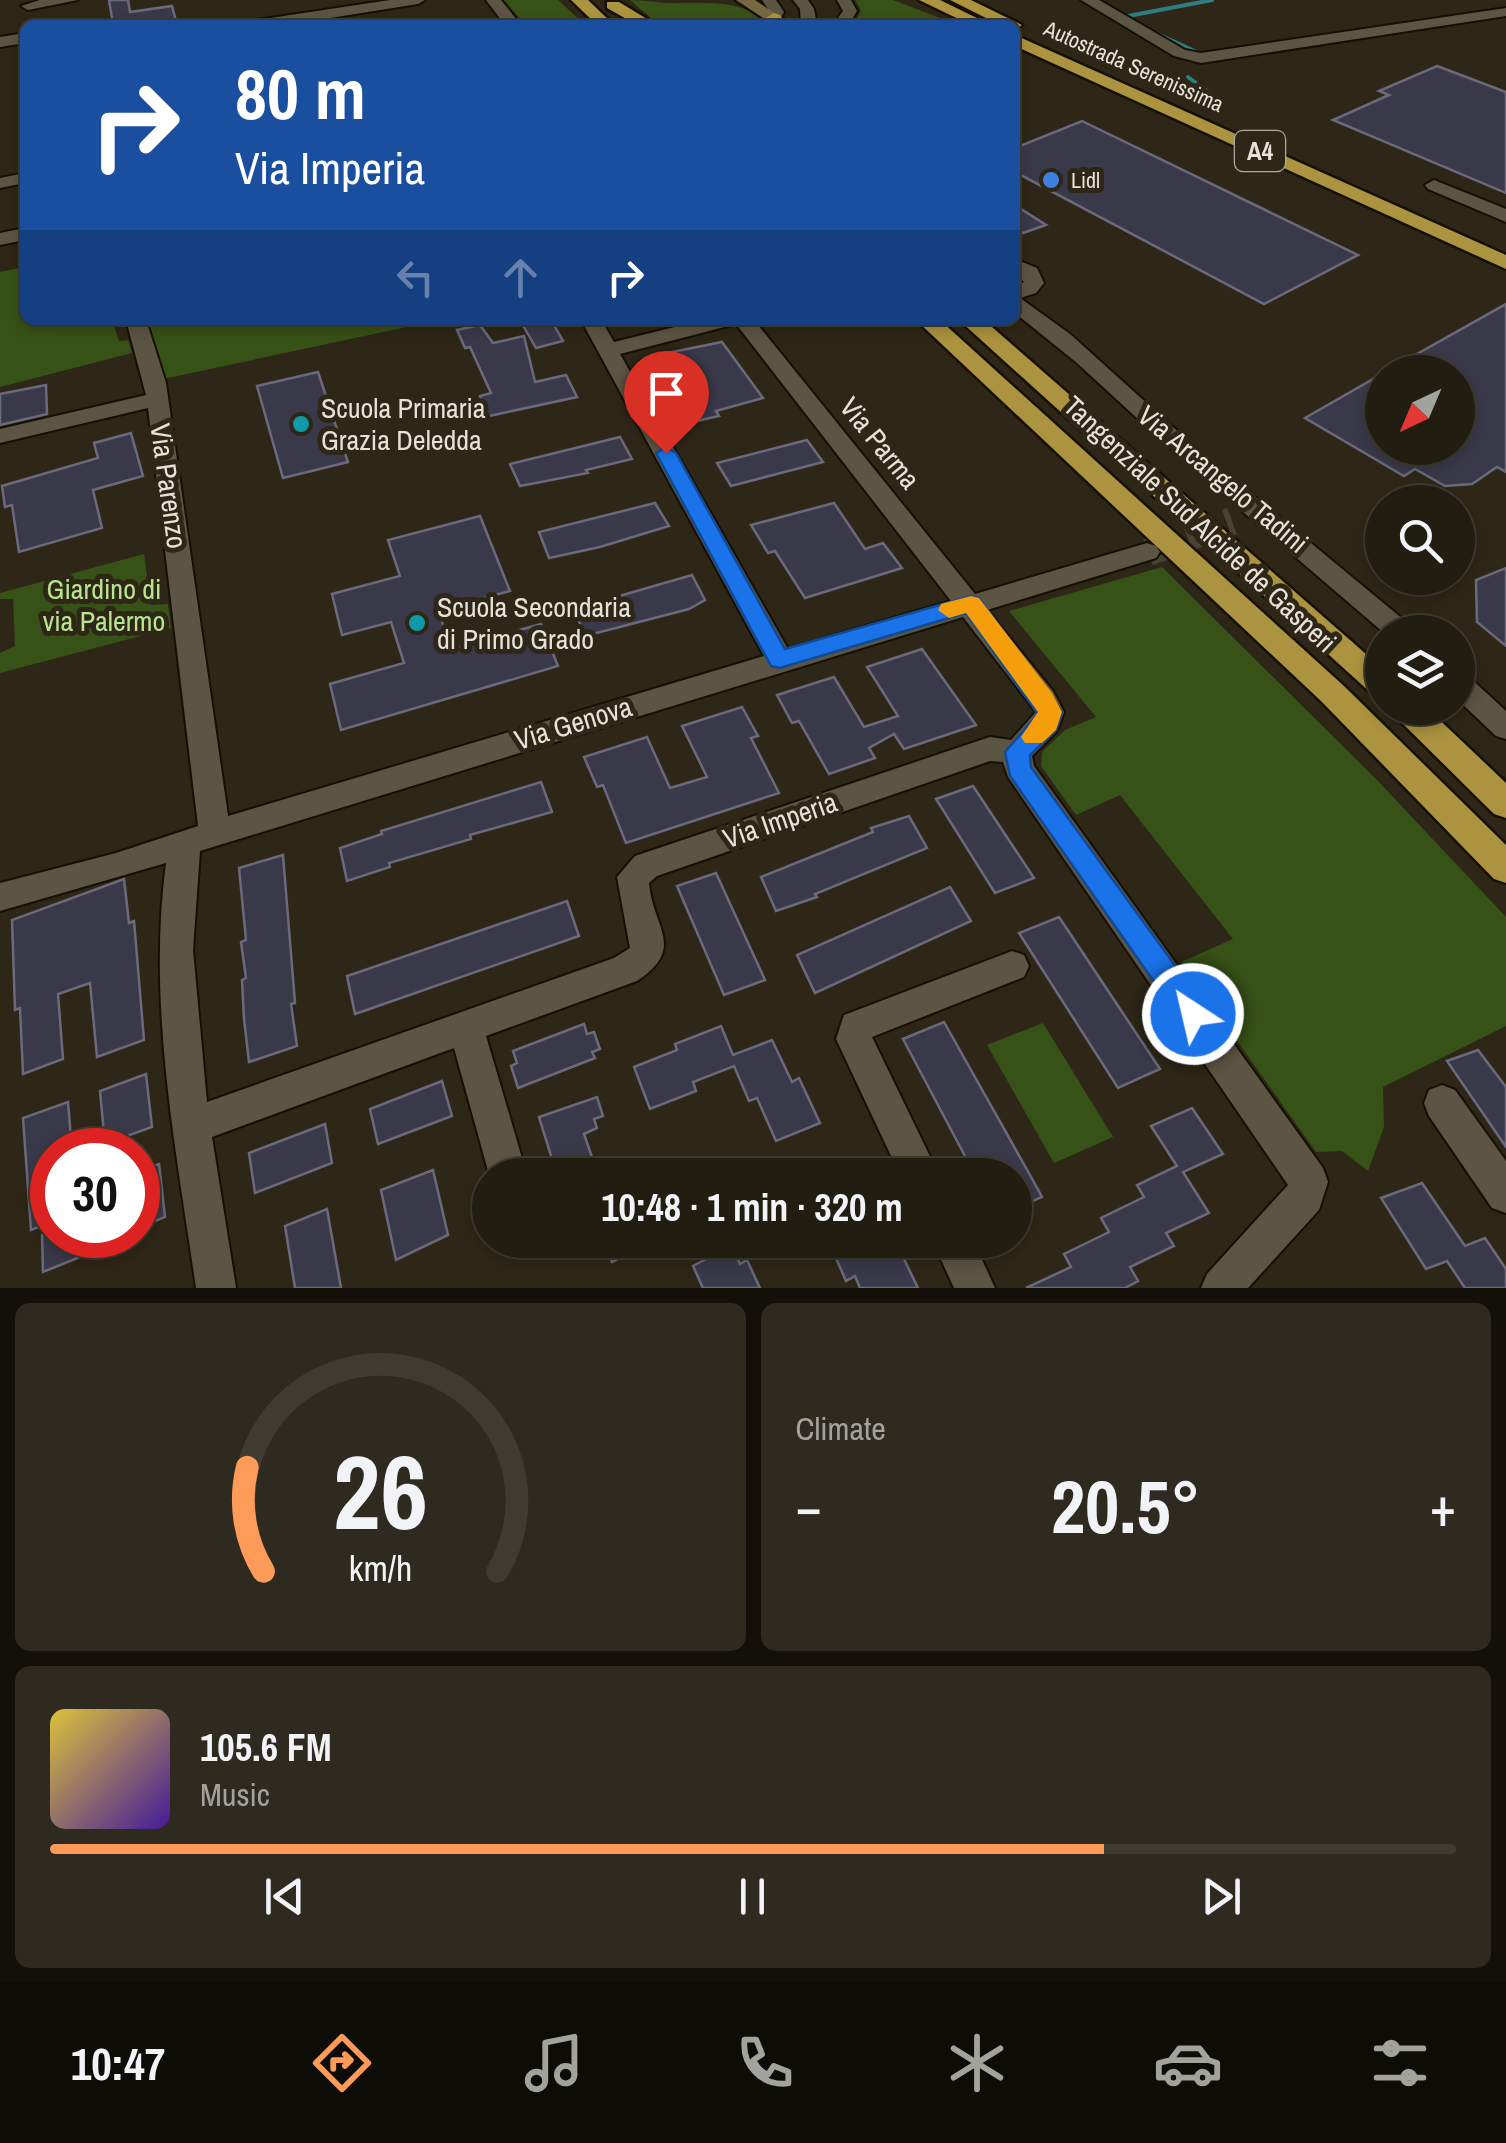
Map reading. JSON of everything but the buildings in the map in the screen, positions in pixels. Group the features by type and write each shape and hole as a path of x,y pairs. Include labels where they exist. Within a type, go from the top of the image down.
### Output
{"highway":[{"path":"579,0 601,20"},
{"path":"927,0 971,20"},
{"name":"Autostrada Serenissima","path":"958,0 1004,20"},
{"path":"611,2 631,20"},
{"path":"611,2 642,20"},
{"name":"Autostrada Serenissima","path":"1020,27 1506,242"},
{"name":"Autostrada Serenissima","path":"1020,42 1506,262"},
{"name":"Tangenziale Sud Alcide de Gasperi","path":"933,325 1333,694 1506,868"},
{"name":"Tangenziale Sud Alcide de Gasperi","path":"976,325 1365,670"},
{"path":"1424,725 1506,804"}],"main road":[{"path":"748,0 773,20"}],"street":[{"path":"28,3 71,0"},
{"path":"255,20 418,0"},
{"path":"493,0 509,20"},
{"path":"1088,0 1198,64 1506,12"},
{"path":"1434,185 1506,216"},
{"name":"Via Arcangelo Tadini","path":"1020,267 1030,272 1024,289 1048,324"},
{"name":"Via Arcangelo Tadini","path":"1020,305 1048,324 1195,459 1380,615"},
{"name":"Via Parenzo","path":"138,325 156,399 198,692 199,837 175,908 193,1125 216,1288"},
{"path":"595,325 780,660"},
{"path":"609,350 708,325"},
{"name":"Via Parma","path":"747,325 971,604"},
{"path":"0,436 156,399"},
{"path":"1232,521 1268,518"},
{"name":"Via Genova","path":"0,897 116,867 199,837 1147,552"},
{"path":"971,604 1050,712 1047,723 1018,752 1019,769 1309,1182 1305,1196 1221,1288"},
{"path":"1475,700 1506,728"},
{"name":"Via Imperia","path":"193,1125 626,970 646,956 650,940 631,891 633,877 646,866 990,749 1018,752"},
{"path":"912,1158 854,1039 856,1027 1012,966"},
{"path":"466,1027 503,1158"},
{"path":"1442,1103 1506,1194"},
{"path":"961,1258 975,1288"}],"green space":[{"path":"504,0 558,0 580,20 521,20"},
{"path":"630,0 728,5 764,20 653,20"},
{"path":"855,0 893,0 945,20 856,20 861,10"},
{"path":"20,268 20,325 114,325 119,341 128,340 132,353 0,387 0,272"},
{"path":"147,325 416,325 163,379"},
{"name":"Giardino di via Palermo","path":"144,554 151,605 168,604 171,628 0,673 0,653 15,646 13,599 0,599 0,593"},
{"path":"1162,567 1378,781 1506,917 1506,1026 1383,1087 1384,1127 1368,1171 1342,1151 1316,1152 1181,962 1233,939 1120,795 1076,815 1041,766 1042,752 1065,730 1096,717 1009,611"},
{"path":"1043,1023 1113,1137 1054,1163 987,1045"}],"waterway":[{"path":"1123,17 1212,0"},
{"path":"1151,31 1199,53"},
{"path":"1188,77 1218,99"}],"tunnel":[{"path":"1148,552 1232,521"}],"slow traffic":[{"path":"949,610 971,604 1044,699 1050,712 1047,723 1033,737"}],"place":[{"name":"Lidl","path":"1051,180"},
{"name":"Scuola Primaria Grazia Deledda","path":"301,424"},
{"name":"Scuola Secondaria di Primo Grado","path":"417,623"}],"route":[{"path":"666,453 780,660 971,604 1050,712 1047,723 1018,752 1019,769 1193,1014"}]}
